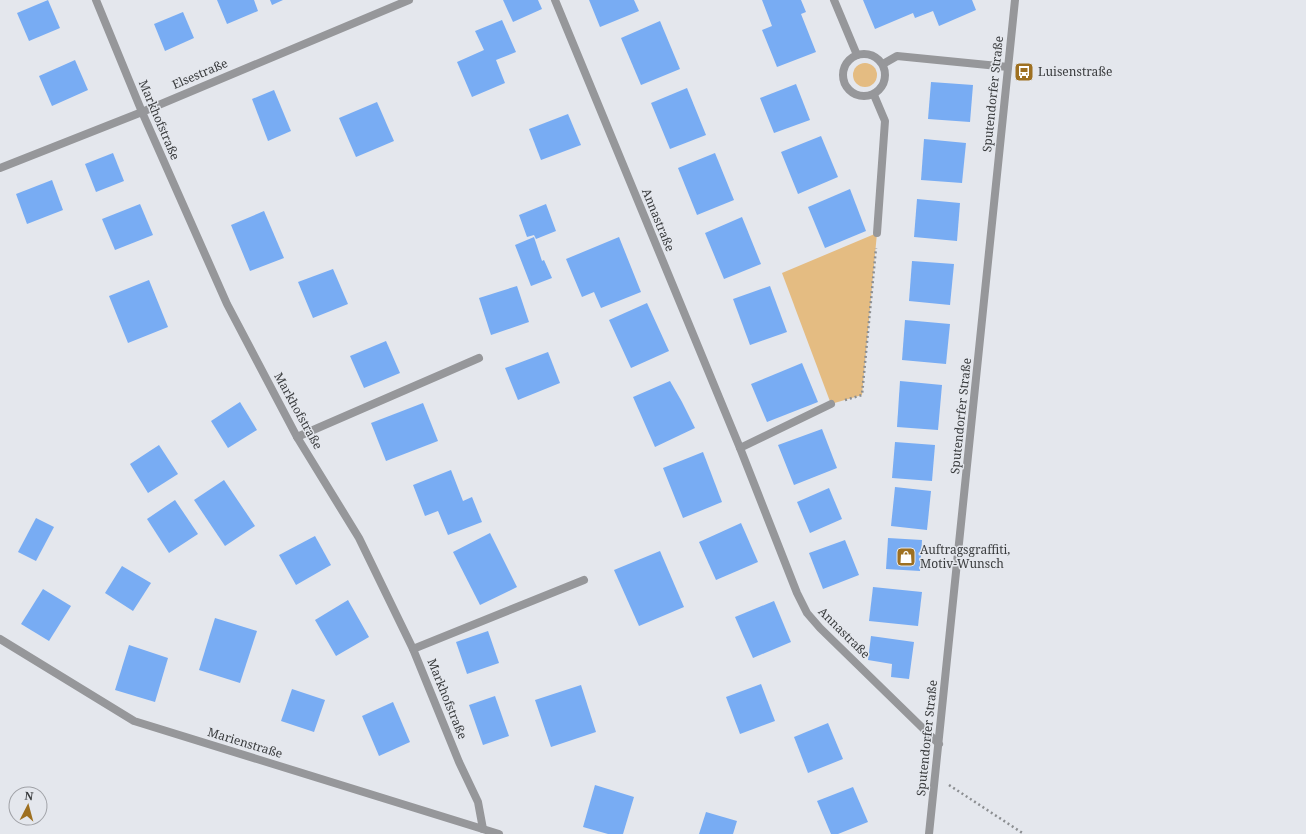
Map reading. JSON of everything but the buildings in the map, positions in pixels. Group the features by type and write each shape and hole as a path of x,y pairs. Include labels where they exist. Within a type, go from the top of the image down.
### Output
{"street":[{"name":"Markhofstraße","path":"96,0 142,112 227,304 297,437 359,538 413,649 459,762 478,802 483,829"},
{"name":"Elsestraße","path":"0,168 142,112 409,0"},
{"name":"Annastraße","path":"555,0 740,448 797,593 807,613 820,628 939,744"},
{"path":"834,0 857,55"},
{"name":"Sputendorfer Straße","path":"929,834 1015,0"},
{"path":"857,55 872,55 883,64 886,77 884,84 874,95 867,97 859,96 846,88 843,80 843,72 850,59 857,55"},
{"path":"883,64 897,56 1008,67"},
{"path":"874,95 885,121 877,233"},
{"path":"297,437 479,358"},
{"path":"740,448 831,404"},
{"path":"413,649 584,580"},
{"name":"Marienstraße","path":"0,639 134,721 499,834"}],"path":[{"path":"831,404 862,395 877,233"},
{"path":"936,776 1024,834"}],"shaded area":[{"path":"865,63 870,64 876,70 876,80 870,86 865,87 860,86 854,80 853,75 854,70 860,64"},
{"path":"877,233 862,395 831,404 782,273"}],"place":[{"name":"Luisenstraße","path":"1024,72"},
{"name":"Auftragsgraffiti, Motiv-Wunsch","path":"906,557"}]}
